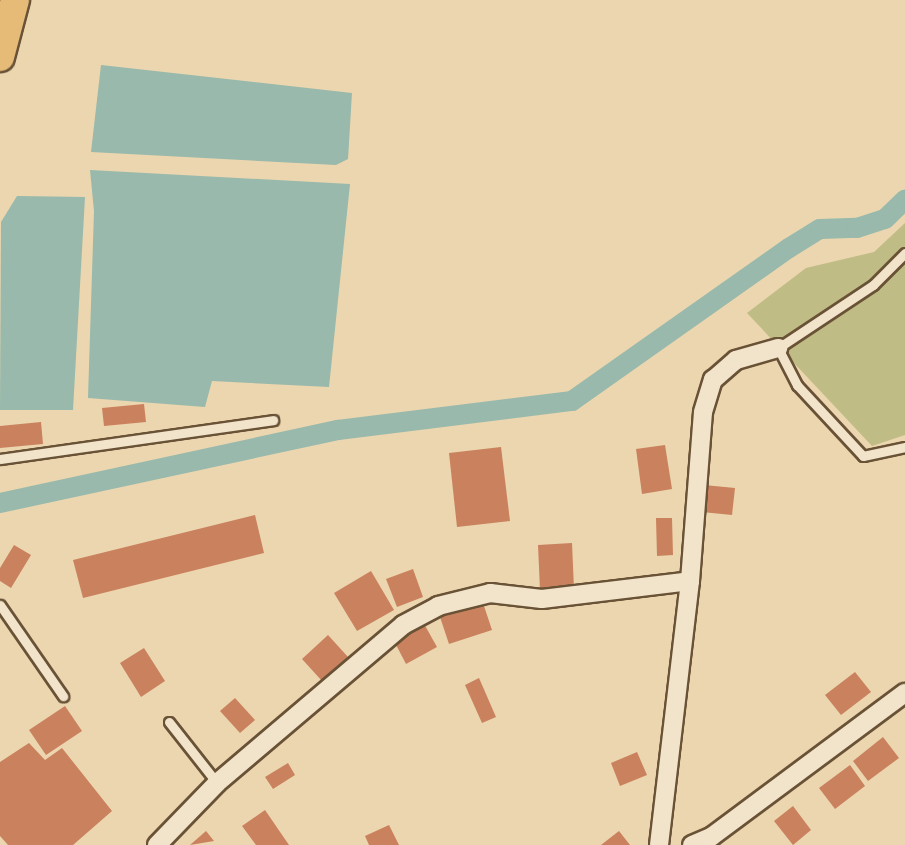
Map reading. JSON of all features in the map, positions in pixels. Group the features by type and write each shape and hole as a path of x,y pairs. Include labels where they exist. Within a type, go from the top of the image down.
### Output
{"main road":[{"path":"0,57 15,0"}],"street":[{"path":"659,845 690,581 703,412 713,380 736,360 778,348"},
{"path":"157,845 217,783 403,625 438,606 490,593 542,599 690,581"},
{"path":"692,845 711,837 905,693"}],"lane":[{"path":"905,253 873,285 778,348 797,385 862,456 905,447"},
{"path":"0,459 273,420"},
{"path":"0,605 63,696"},
{"path":"169,722 217,783"}],"shaded area":[{"path":"101,65 352,93 348,159 336,165 91,152"},
{"path":"90,170 350,184 329,387 212,381 205,407 88,398 94,211"},
{"path":"17,196 85,197 73,410 0,410 1,222"},
{"path":"905,223 905,435 872,446 747,313 806,268 874,252"}],"building":[{"path":"144,404 146,422 104,426 102,408"},
{"path":"41,422 43,444 0,448 0,426"},
{"path":"665,445 672,489 642,494 636,449"},
{"path":"501,447 510,521 457,527 449,453"},
{"path":"704,485 735,488 732,515 702,512"},
{"path":"255,515 264,553 83,598 73,560"},
{"path":"656,518 672,518 673,555 657,556"},
{"path":"572,543 574,589 540,590 538,545"},
{"path":"14,545 31,555 11,588 0,581 0,568"},
{"path":"413,569 423,597 397,607 386,579"},
{"path":"371,571 394,610 357,631 334,593"},
{"path":"483,603 492,630 449,644 440,617"},
{"path":"423,622 437,647 406,664 393,639"},
{"path":"328,635 348,657 322,681 302,659"},
{"path":"144,648 165,681 141,697 120,663"},
{"path":"855,672 871,692 841,715 825,695"},
{"path":"479,678 496,717 482,723 465,685"},
{"path":"235,698 255,720 240,733 220,711"},
{"path":"65,706 82,731 46,755 29,730"},
{"path":"883,737 899,758 868,781 853,761"},
{"path":"29,743 45,760 62,748 112,811 73,845 8,845 0,836 0,762"},
{"path":"637,752 647,775 620,786 611,763"},
{"path":"288,763 295,775 273,789 265,777"},
{"path":"850,765 865,786 835,809 819,788"},
{"path":"793,806 811,830 793,845 774,821"},
{"path":"265,810 289,845 256,845 242,826"},
{"path":"389,825 399,845 369,845 365,836"},
{"path":"206,831 214,841 190,845"},
{"path":"619,831 630,845 601,845"}],"waterway":[{"path":"0,503 338,430 572,401 789,248 820,229 857,228 885,219 905,200"}]}
